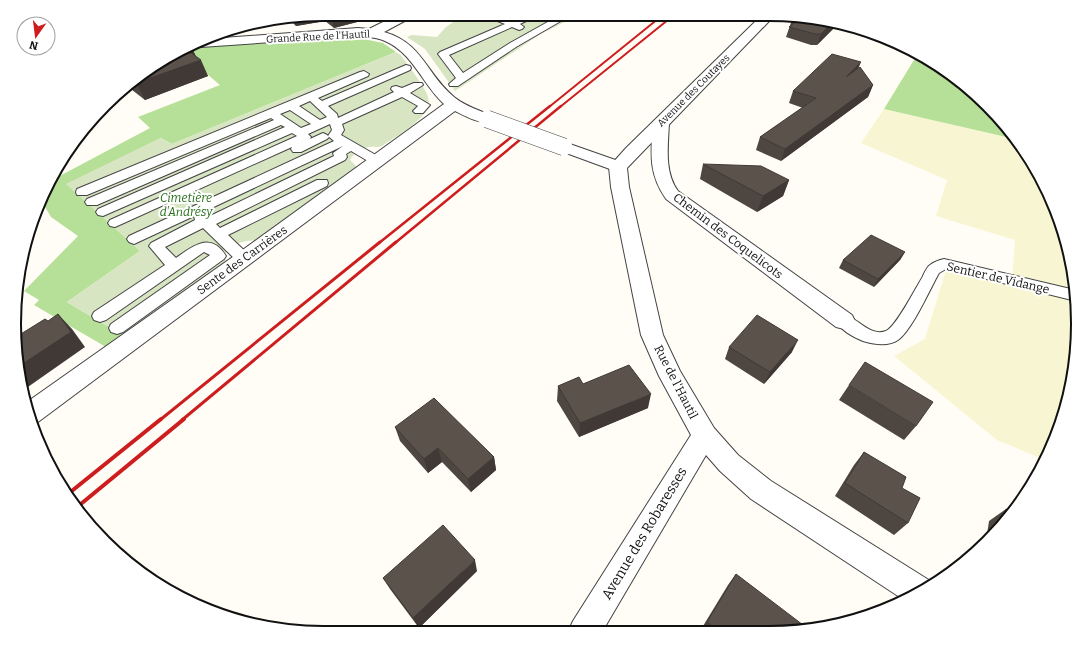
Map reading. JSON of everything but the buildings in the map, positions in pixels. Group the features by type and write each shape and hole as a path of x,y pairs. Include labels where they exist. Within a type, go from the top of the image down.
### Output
{"street":[{"path":"372,33 395,21"},
{"name":"Avenue des Coutayes","path":"618,167 632,151 763,21"},
{"name":"Grande Rue de l'Hautil","path":"213,42 351,33 372,33 386,36 403,45 409,51 444,96 453,105"},
{"path":"453,105 618,167"},
{"name":"Sente des Carrières","path":"34,411 244,259 453,105"},
{"name":"Chemin des Coquelicots","path":"661,123 660,166 663,180 672,195 844,321"},
{"name":"Rue de l'Hautil","path":"618,167 620,188 652,335 670,376 705,436 729,463 761,490 914,588"},
{"name":"Avenue des Robaresses","path":"588,626 693,452 705,436"}],"lane":[{"path":"546,38 533,33 510,21 443,54 458,82 533,33 556,21"},
{"path":"387,65 409,72"},
{"path":"82,192 311,97 374,74 409,72"},
{"path":"333,118 391,86 409,72"},
{"path":"402,93 409,72"},
{"path":"374,74 402,93 425,105 420,111"},
{"path":"321,105 374,74"},
{"path":"103,212 223,159 299,133 333,118 402,93"},
{"path":"174,265 156,246 265,195 341,157 339,153 338,130 333,118 311,97"},
{"path":"291,105 319,124"},
{"path":"272,113 299,133 338,140 377,160"},
{"path":"92,202 283,121"},
{"path":"238,172 299,133"},
{"path":"119,226 238,172 338,140"},
{"path":"134,240 252,184 338,140"},
{"path":"202,142 277,205"},
{"path":"136,154 206,222 219,242 244,259"},
{"path":"100,316 174,265 202,248 219,242 277,205 322,183"},
{"path":"117,328 219,256 219,242"},
{"name":"Sentier de Vidange","path":"844,321 860,333 876,339 892,336 904,322 934,269 944,264 1069,295"}],"shaded area":[{"path":"884,109 1006,137 1020,155 1030,172 1048,208 1061,245 1068,284 1071,324 1068,363 1061,402 1055,421 1040,458 997,440 894,356 925,339 946,270 963,271 1012,282 1015,240 936,216 947,180 861,143"}],"green space":[{"path":"455,21 566,21 539,35 455,91 425,49 407,37 412,35 437,37 446,27"},
{"path":"354,37 383,43 396,52 172,144 161,138 67,184 140,251 67,302 124,336 106,347 34,305 39,300 24,291 78,236 51,217 45,206 60,176 150,128 138,117 220,85 184,55 200,47"},
{"name":"Cimetière d'Andrésy","path":"396,52 401,55 424,87 428,97 428,104 420,119 382,146 366,148 353,155 350,160 356,166 356,171 258,241 248,241 232,247 225,254 226,263 124,336 67,302 140,251 66,184 161,138 172,144"},
{"path":"915,59 937,72 968,96 996,124 1006,137 884,109"}],"railway":[{"path":"549,107 655,21"},
{"path":"560,107 667,21"},
{"path":"379,243 550,106"},
{"path":"395,243 561,106"},
{"path":"160,420 380,242"},
{"path":"182,420 396,242"},
{"path":"72,491 161,419"},
{"path":"81,504 184,419"}]}
